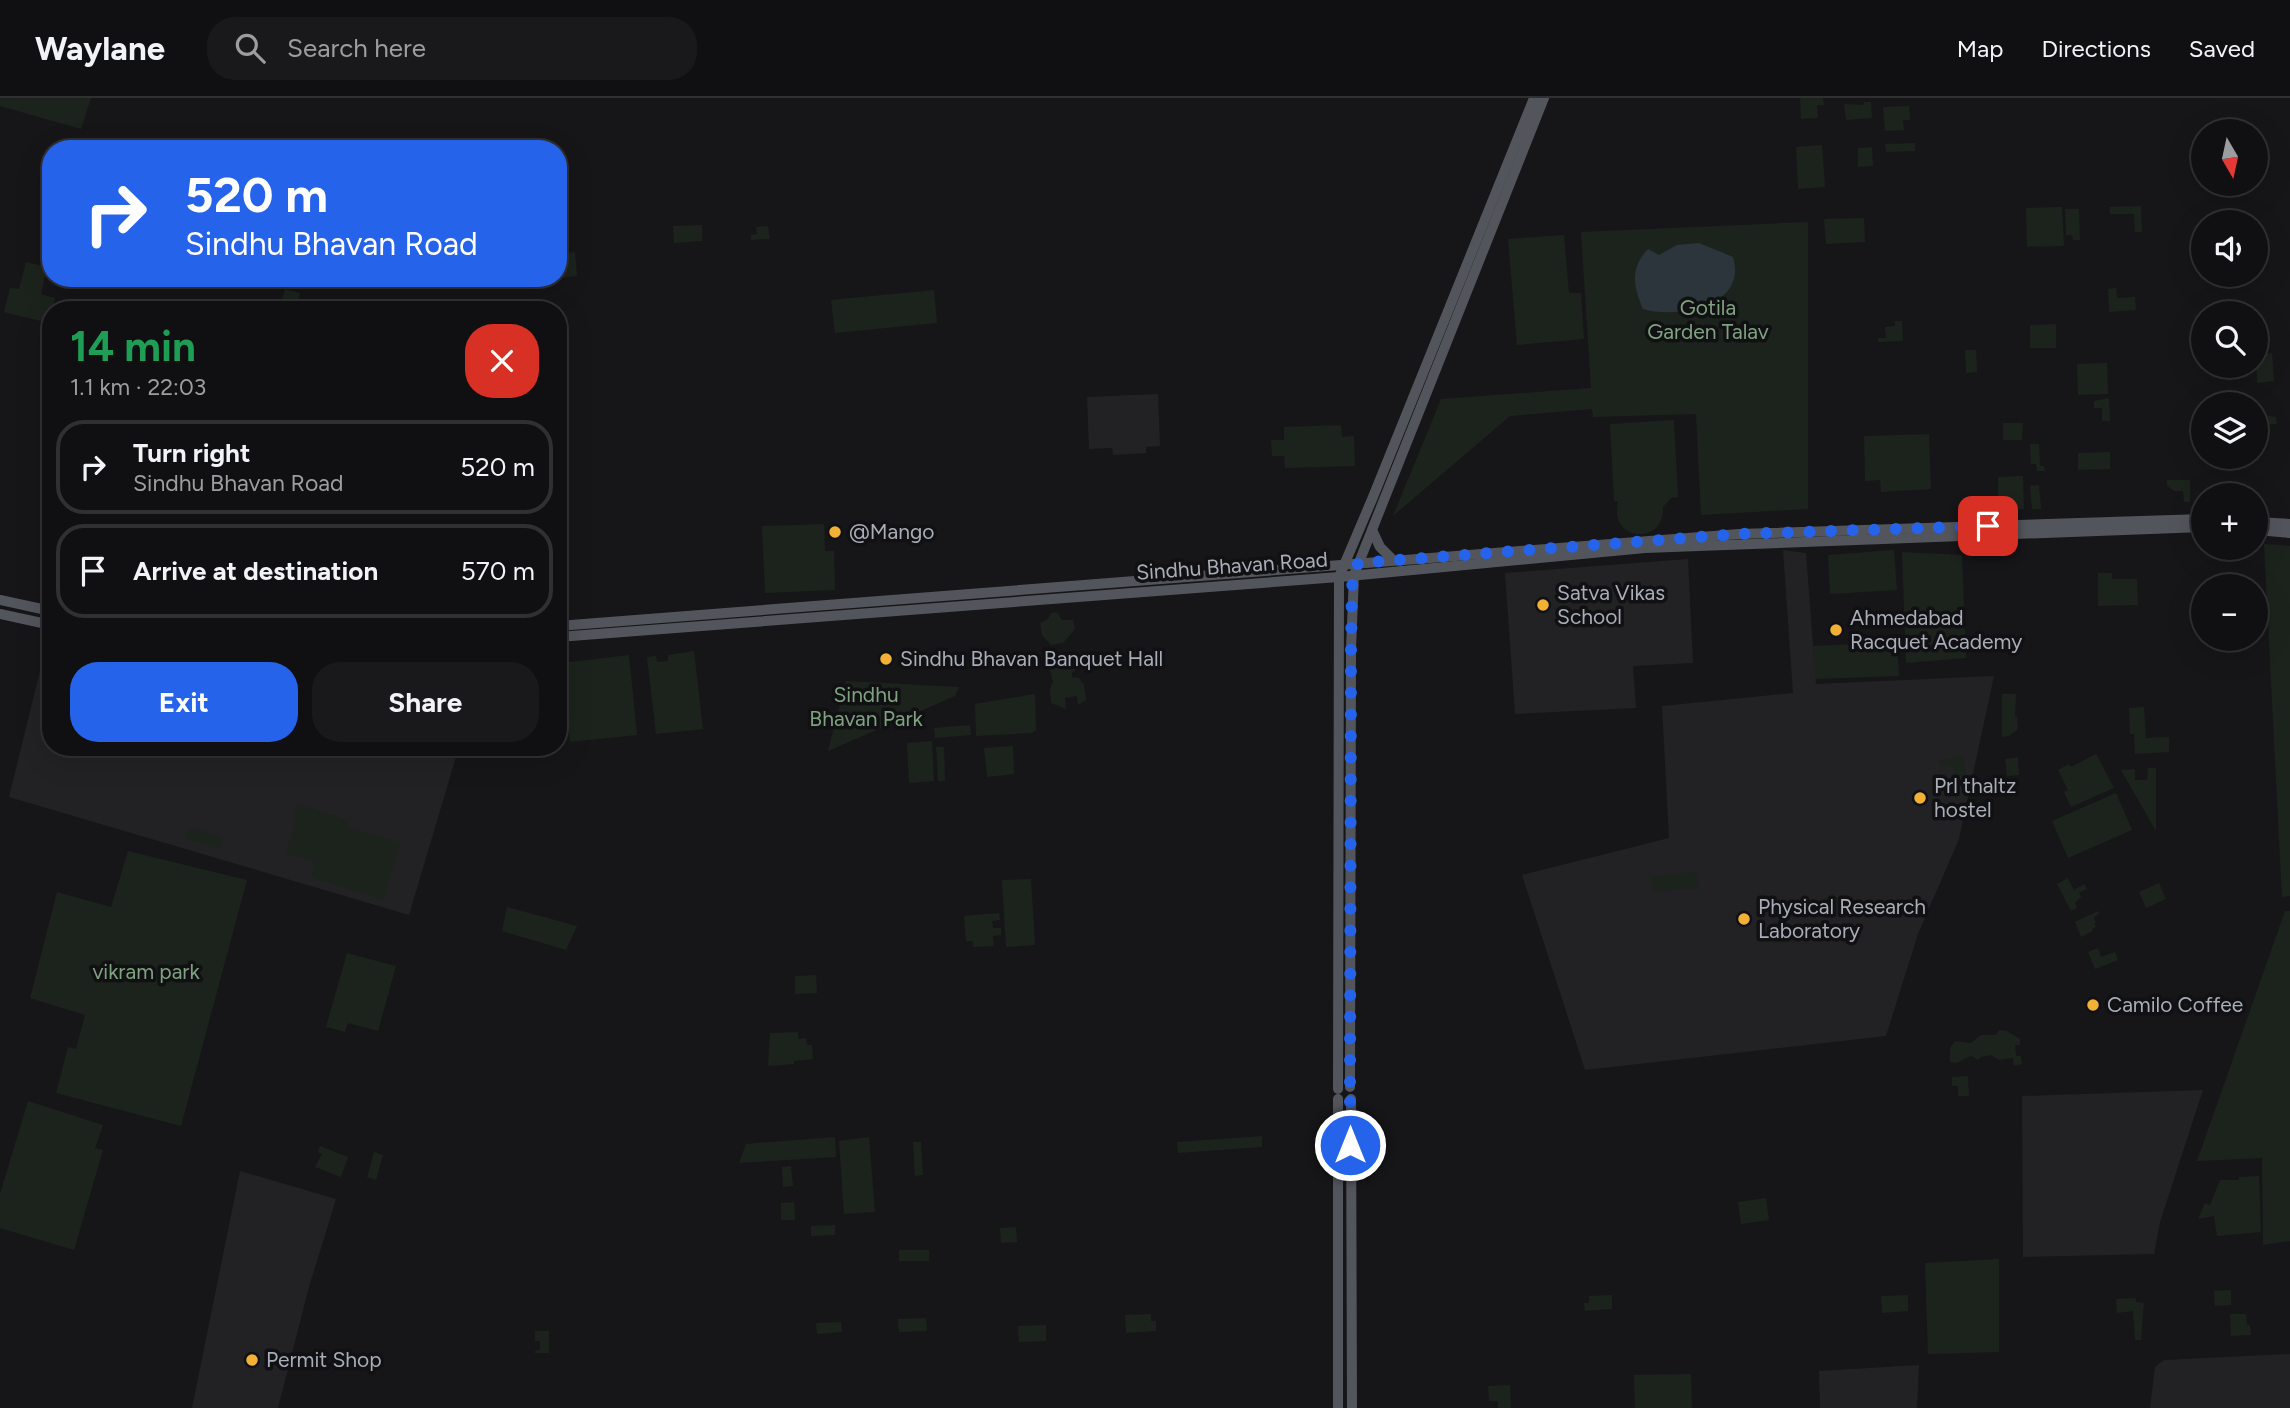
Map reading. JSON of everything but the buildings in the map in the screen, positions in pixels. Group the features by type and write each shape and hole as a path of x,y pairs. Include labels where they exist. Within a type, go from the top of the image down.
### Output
{"main road":[{"path":"1352,1408 1350,1099 1343,1101 1342,1091 1339,577 1534,98"},
{"path":"1338,1408 1354,575 1544,98"},
{"name":"Sindhu Bhavan Road","path":"567,625 1739,534 2191,519"},
{"path":"2268,523 2290,524"},
{"name":"Sindhu Bhavan Road","path":"567,636 1339,577 1645,548 2191,527"},
{"path":"1371,530 1380,547 1393,560"},
{"path":"2268,531 2290,533"},
{"path":"0,600 42,609"},
{"path":"0,614 42,623"}],"shaded area":[{"path":"1699,243 1733,257 1735,274 1730,288 1706,306 1690,310 1657,312 1643,309 1635,285 1636,270 1642,256 1648,249 1659,255 1677,245"},
{"path":"1158,394 1160,446 1146,447 1146,453 1113,455 1112,448 1089,449 1087,397"},
{"path":"1783,550 1806,553 1816,684 1994,676 1959,839 1918,934 1886,1036 1585,1070 1522,875 1669,838 1662,706 1793,693"},
{"path":"1688,559 1693,663 1633,666 1636,708 1515,714 1505,573"},
{"path":"42,663 42,756 456,756 409,915 9,797"},
{"path":"2203,1090 2160,1222 2154,1254 2023,1257 2022,1096"},
{"path":"240,1171 336,1199 309,1287 278,1408 192,1408"},
{"path":"2290,1354 2290,1408 2150,1408 2155,1367 2164,1360"},
{"path":"1919,1365 1917,1408 1820,1408 1819,1371"}],"green space":[{"path":"0,98 91,98 81,129 0,106"},
{"path":"1800,98 1823,98 1824,105 1817,105 1818,118 1801,119"},
{"path":"1864,102 1871,102 1872,118 1846,120 1844,104 1863,105"},
{"path":"1909,106 1910,120 1903,120 1904,130 1885,131 1883,107"},
{"path":"1915,143 1915,151 1886,152 1885,144"},
{"path":"1822,145 1825,187 1798,189 1796,147"},
{"path":"1872,147 1873,166 1858,167 1858,148"},
{"path":"2141,206 2142,232 2135,232 2134,214 2110,214 2110,207"},
{"path":"2062,207 2064,246 2027,247 2026,208"},
{"path":"2065,209 2079,209 2080,240 2073,240 2072,235 2066,235"},
{"path":"1864,218 1865,242 1826,244 1824,219"},
{"name":"Gotila Garden Talav","path":"1808,222 1808,509 1701,515 1696,414 1593,417 1592,409 1510,416 1393,516 1441,399 1591,388 1581,232"},
{"path":"702,225 702,241 674,243 673,226"},
{"path":"768,226 770,239 751,240 751,235 757,234 756,227"},
{"path":"1564,235 1569,293 1581,293 1584,339 1517,345 1508,239"},
{"path":"575,252 577,276 567,277 567,253"},
{"path":"26,262 42,266 41,294 55,298 54,301 42,301 42,321 4,312 10,288 19,289"},
{"path":"2116,288 2117,298 2135,297 2136,310 2109,312 2108,289"},
{"path":"285,289 300,293 298,301 282,300"},
{"path":"934,290 937,323 835,333 831,300"},
{"path":"1895,321 1902,321 1903,341 1878,342 1878,338 1886,338 1885,327 1895,326"},
{"path":"2056,324 2056,348 2030,348 2030,325"},
{"path":"1965,350 1976,350 1977,372 1966,373"},
{"path":"2272,353 2274,381 2257,383 2257,378 2268,378 2268,354"},
{"path":"2107,363 2108,394 2078,395 2077,364"},
{"path":"2109,398 2110,421 2102,421 2102,408 2094,408 2094,401"},
{"path":"2268,416 2276,417 2277,424 2268,424"},
{"path":"1674,420 1678,497 1671,498 1663,507 1661,520 1655,528 1638,534 1628,531 1621,525 1617,515 1618,501 1614,501 1610,424"},
{"path":"2003,423 2023,423 2022,440 2003,440"},
{"path":"1341,425 1342,437 1354,436 1355,466 1285,468 1284,456 1272,456 1271,440 1284,440 1284,427"},
{"path":"1929,434 1931,489 1881,492 1880,480 1865,481 1864,436"},
{"path":"2030,444 2039,444 2040,466 2044,466 2045,471 2037,471 2036,464 2031,464"},
{"path":"2110,452 2110,469 2078,470 2078,453"},
{"path":"2023,476 2024,509 2011,509 2010,498 1998,499 1998,477"},
{"path":"2167,480 2190,480 2190,502 2184,502 2183,491 2174,491 2167,485"},
{"path":"2039,485 2041,509 2032,509 2030,486"},
{"path":"824,524 825,551 834,551 835,590 765,593 762,526"},
{"path":"2268,544 2290,546 2290,896 2282,897 2268,574 2266,574"},
{"path":"1894,550 1897,590 1830,594 1828,555"},
{"path":"1902,552 1962,555 1966,658 1906,663"},
{"path":"2098,573 2112,573 2112,579 2137,579 2138,605 2098,606"},
{"path":"1057,612 1062,620 1073,620 1075,629 1063,643 1051,645 1042,635 1040,623 1047,620 1051,613"},
{"path":"1897,642 1899,676 1815,679 1813,646"},
{"path":"694,651 703,729 656,734 647,657 656,656 657,662 668,661 668,655"},
{"path":"629,655 637,735 570,742 567,662"},
{"path":"1066,658 1074,660 1076,669 1072,677 1079,678 1084,685 1086,700 1078,705 1077,696 1065,698 1066,709 1051,703 1050,689 1053,682 1049,666"},
{"name":"Sindhu Bhavan Park","path":"846,681 959,687 955,696 828,751"},
{"path":"1035,694 1036,730 1032,733 976,736 975,704"},
{"path":"2002,694 2016,694 2015,716 2018,729 2009,736 2002,737"},
{"path":"2144,707 2146,738 2169,737 2169,752 2135,754 2134,734 2130,734 2129,708"},
{"path":"970,725 971,735 935,738 934,728"},
{"path":"932,741 934,781 909,783 907,743"},
{"path":"1013,746 1014,774 987,777 984,748"},
{"path":"936,747 944,747 945,781 938,781"},
{"path":"2096,754 2114,788 2071,807 2064,792 2068,790 2058,770 2069,764 2071,767"},
{"path":"1963,756 1966,774 1955,776 1953,765 1940,767 1939,760"},
{"path":"2018,757 2019,775 2007,776 2005,759"},
{"path":"2148,768 2156,768 2156,831 2121,770 2135,769 2135,780 2147,780"},
{"path":"2116,793 2132,830 2068,858 2052,821"},
{"path":"297,804 350,821 349,827 401,843 383,900 311,877 315,863 285,853 296,820 293,819"},
{"path":"189,827 223,837 220,849 185,839"},
{"name":"vikram park","path":"128,851 247,880 181,1126 56,1093 68,1047 76,1049 85,1015 30,998 57,892 111,907"},
{"path":"1697,872 1699,888 1653,892 1651,876"},
{"path":"2068,878 2074,890 2084,884 2087,889 2079,893 2081,897 2075,903 2077,908 2071,911 2057,884"},
{"path":"1031,879 1035,945 1006,947 1002,880"},
{"path":"2159,883 2166,899 2146,908 2139,892"},
{"path":"507,907 577,926 566,950 502,931"},
{"path":"2098,911 2099,914 2094,917 2096,927 2081,937 2075,922"},
{"path":"2285,911 2290,911 2290,1241 2263,1245 2262,1158 2197,1161"},
{"path":"999,913 1000,920 992,921 993,928 1001,928 1001,935 993,936 994,946 973,947 973,941 966,941 964,916"},
{"path":"1820,922 1822,939 1776,944 1774,928"},
{"path":"2098,948 2101,957 2115,952 2118,960 2095,969 2088,952"},
{"path":"347,953 396,966 378,1031 348,1023 345,1032 326,1027"},
{"path":"816,975 817,993 795,994 795,976"},
{"path":"1999,1030 2007,1031 2020,1039 2020,1045 2015,1045 2016,1056 2021,1056 2022,1064 2014,1066 2013,1058 1999,1060 1991,1055 1978,1060 1971,1056 1956,1063 1950,1062 1950,1048 1955,1041 1971,1043 1981,1035 1996,1035"},
{"path":"798,1032 798,1039 806,1038 807,1045 812,1045 813,1059 768,1066 770,1033"},
{"path":"1968,1076 1969,1096 1958,1096 1958,1086 1952,1086 1952,1077"},
{"path":"28,1101 103,1125 95,1148 103,1150 74,1250 0,1228 0,1194"},
{"path":"1262,1136 1262,1147 1178,1153 1177,1142"},
{"path":"835,1137 836,1157 739,1163 746,1144"},
{"path":"869,1137 875,1212 844,1214 839,1141"},
{"path":"913,1142 921,1142 923,1175 915,1176"},
{"path":"320,1146 348,1157 341,1177 315,1167 322,1154 318,1152"},
{"path":"374,1152 383,1155 376,1180 367,1177"},
{"path":"791,1166 793,1186 783,1187 782,1167"},
{"path":"2259,1176 2261,1232 2217,1236 2214,1216 2198,1219 2205,1203 2210,1205 2220,1180"},
{"path":"1766,1198 1769,1220 1741,1224 1738,1202"},
{"path":"794,1202 795,1220 781,1220 781,1203"},
{"path":"835,1225 835,1235 811,1236 811,1226"},
{"path":"1016,1227 1017,1242 1001,1243 1000,1228"},
{"path":"899,1250 929,1250 929,1261 899,1261"},
{"path":"1999,1259 1999,1352 1928,1354 1925,1263"},
{"path":"2231,1290 2231,1305 2215,1306 2214,1291"},
{"path":"1612,1295 1612,1309 1585,1311 1584,1303 1589,1303 1589,1296"},
{"path":"1908,1295 1908,1311 1882,1313 1881,1296"},
{"path":"2136,1298 2136,1302 2144,1303 2141,1340 2135,1340 2133,1311 2117,1313 2116,1299"},
{"path":"1151,1314 1151,1321 1156,1321 1156,1331 1126,1333 1125,1315"},
{"path":"2230,1314 2246,1314 2251,1335 2231,1336"},
{"path":"926,1318 927,1331 899,1332 898,1319"},
{"path":"841,1322 842,1332 817,1334 816,1323"},
{"path":"1046,1325 1046,1341 1019,1342 1018,1326"},
{"path":"535,1331 549,1331 549,1353 535,1353 540,1350 540,1341 535,1341"},
{"path":"1691,1374 1692,1408 1635,1408 1634,1375"},
{"path":"1510,1385 1511,1408 1498,1408 1498,1401 1489,1401 1488,1386"}],"place":[{"name":"@Mango","path":"835,532"},
{"name":"Satva Vikas School","path":"1543,605"},
{"name":"Ahmedabad Racquet Academy","path":"1836,630"},
{"name":"Sindhu Bhavan Banquet Hall","path":"886,659"},
{"name":"Prl thaltz hostel","path":"1920,798"},
{"name":"Physical Research Laboratory","path":"1744,919"},
{"name":"Camilo Coffee","path":"2093,1005"},
{"name":"Permit Shop","path":"252,1360"}],"route":[{"path":"1350,1145 1350,1099 1353,1094 1350,1087 1351,649 1352,586 1358,563 1739,534 1988,526"}]}
